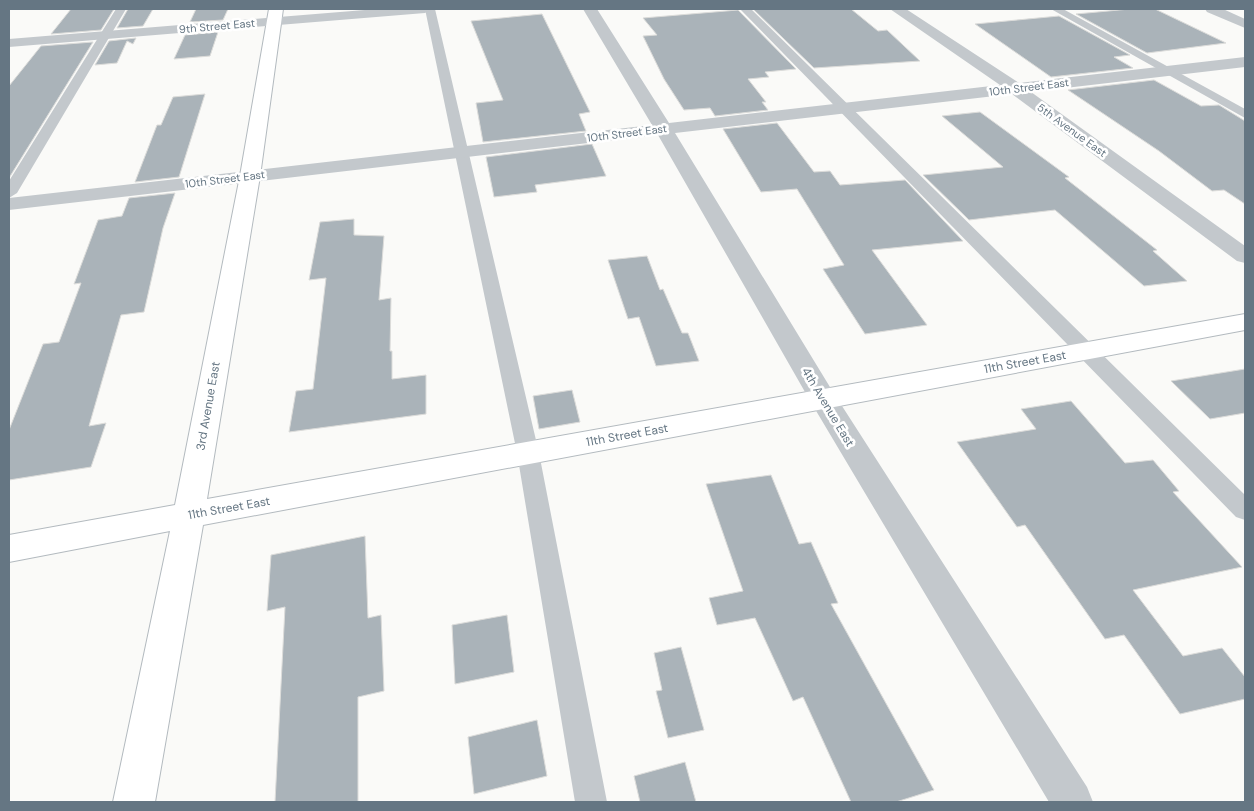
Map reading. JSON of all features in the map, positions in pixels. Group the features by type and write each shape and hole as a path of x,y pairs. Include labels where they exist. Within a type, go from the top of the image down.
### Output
{"street":[{"name":"9th Street East","path":"9,43 106,35 274,15 425,9"},
{"name":"4th Avenue East","path":"590,9 664,128 823,399 1072,802"},
{"name":"5th Avenue East","path":"897,9 1015,88 1245,256"},
{"path":"1212,9 1245,24"},
{"name":"3rd Avenue East","path":"134,802 189,515 250,176 274,15"},
{"name":"10th Street East","path":"9,204 1245,62"},
{"name":"11th Street East","path":"9,548 1245,322"}],"lane":[{"path":"9,193 121,9"},
{"path":"430,9 528,453 590,802"},
{"path":"745,9 1245,510"},
{"path":"1056,9 1245,114"}],"building":[{"path":"71,9 114,9 101,30 51,34"},
{"path":"128,9 153,9 143,26 117,28"},
{"path":"196,9 228,9 223,20 190,22"},
{"path":"753,9 851,9 878,31 887,30 920,61 814,68"},
{"path":"1130,9 1155,9 1226,43 1147,53 1076,14"},
{"path":"738,10 796,69 765,72 769,77 748,79 766,102 762,102 768,110 715,116 710,108 684,110 664,79 643,36 657,35 643,18"},
{"path":"542,14 590,112 579,114 586,131 483,142 476,103 503,100 471,21"},
{"path":"1059,16 1130,55 1114,57 1133,68 1051,77 975,24"},
{"path":"218,32 210,56 174,59 185,35"},
{"path":"136,38 133,44 127,41 117,63 95,65 109,41"},
{"path":"93,42 9,178 9,86 41,46"},
{"path":"1154,80 1201,106 1219,105 1245,121 1245,204 1224,190 1212,191 1159,151 1068,90"},
{"path":"205,94 179,177 135,182 157,125 161,125 173,97"},
{"path":"980,112 1069,177 1065,178 1157,250 1153,251 1187,281 1144,286 1055,210 969,220 923,175 1003,167 942,116"},
{"path":"777,123 814,172 830,171 840,185 905,180 963,241 872,250 927,325 865,334 823,269 844,265 797,189 761,192 723,129"},
{"path":"592,144 606,176 535,185 537,192 494,197 486,157"},
{"path":"175,193 163,228 144,312 121,315 89,426 106,423 91,467 9,480 9,430 43,344 59,342 81,283 74,284 98,220 122,216 129,198"},
{"path":"354,219 354,235 384,236 379,300 391,298 390,351 392,351 392,379 426,375 426,414 289,432 296,391 313,389 326,278 309,280 320,222"},
{"path":"647,256 660,290 663,289 682,333 688,333 699,361 656,366 639,317 628,319 608,260"},
{"path":"1245,369 1245,413 1210,419 1171,381"},
{"path":"572,390 580,422 539,429 533,396"},
{"path":"1071,401 1125,463 1153,460 1179,491 1173,492 1242,567 1133,590 1183,656 1222,648 1245,677 1245,699 1180,714 1124,635 1105,639 1025,525 1017,527 957,442 1036,429 1021,409"},
{"path":"771,475 799,544 811,542 838,603 831,604 934,790 896,802 851,802 803,697 793,701 755,618 717,625 709,598 743,591 706,484"},
{"path":"365,536 368,618 381,615 384,691 358,697 358,802 275,802 285,607 267,611 271,555"},
{"path":"507,615 514,672 455,684 452,625"},
{"path":"681,647 704,730 668,738 656,691 662,690 654,653"},
{"path":"537,720 547,776 474,794 468,737"},
{"path":"685,762 696,802 640,802 634,776"}]}
